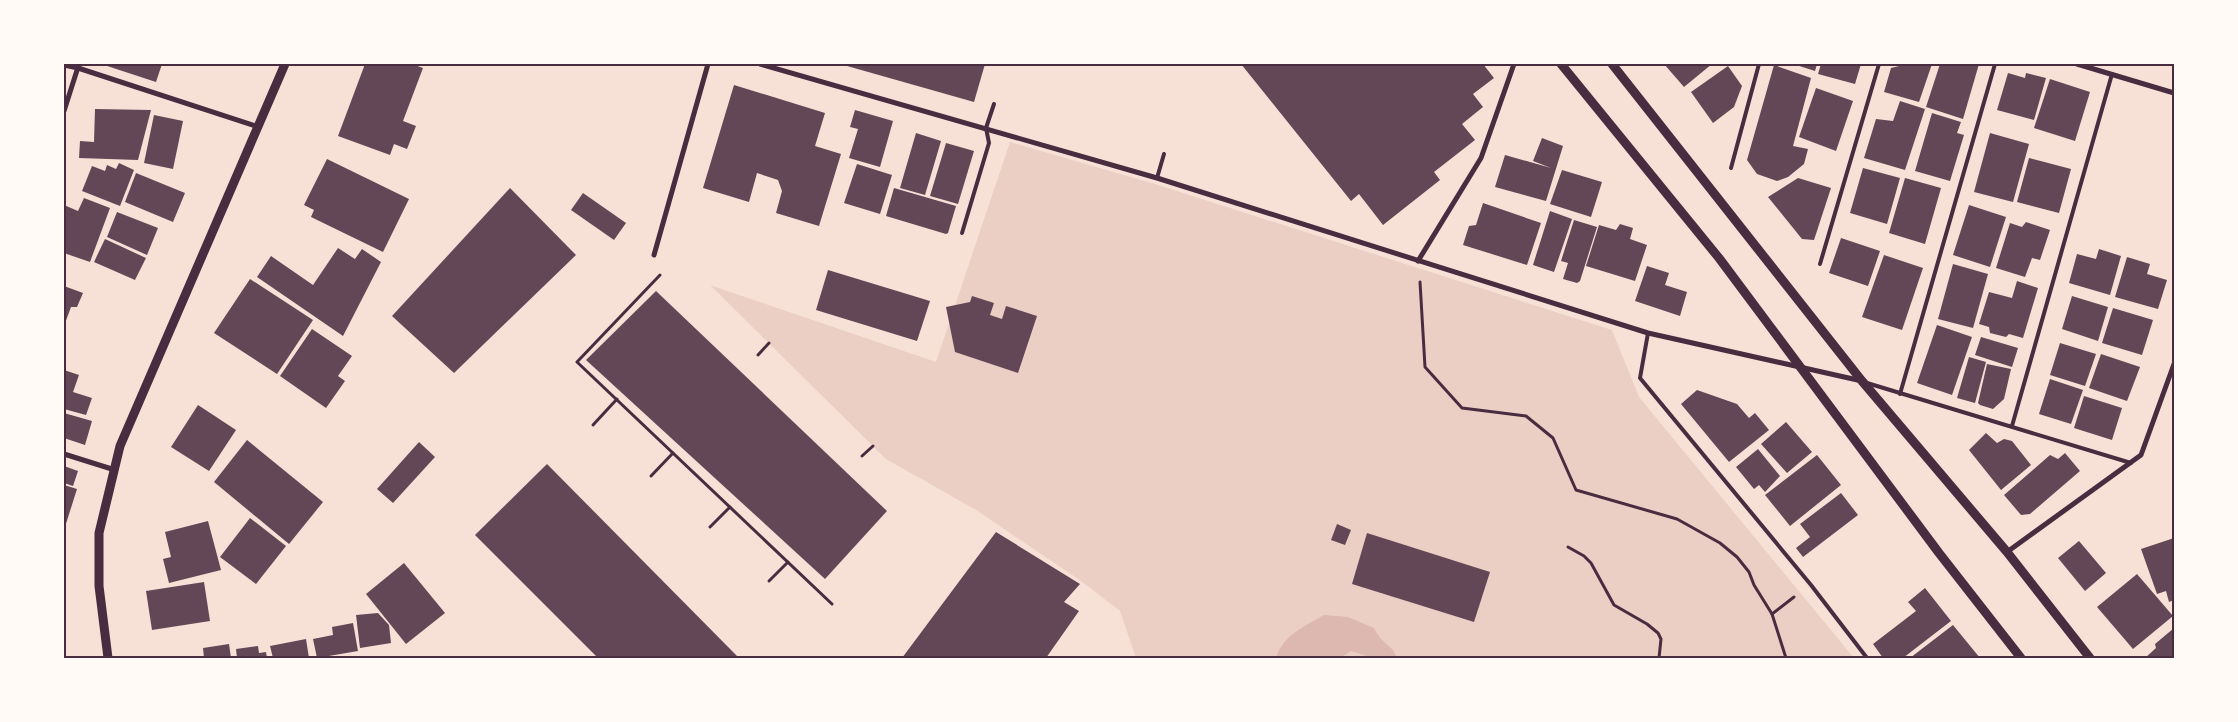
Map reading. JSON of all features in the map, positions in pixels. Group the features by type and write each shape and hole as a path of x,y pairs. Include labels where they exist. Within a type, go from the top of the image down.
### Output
{"street":[{"path":"108,658 99,586 99,533 120,446 285,64"},
{"path":"654,255 708,64"},
{"path":"760,64 772,65 1156,178 1648,333 1862,381"},
{"path":"1418,261 1481,158 1514,64"},
{"path":"1561,64 1719,258 1939,553 2021,658"},
{"path":"1612,64 1862,381 2007,552 2090,658"},
{"path":"2077,64 2174,93"},
{"path":"64,65 79,66 259,127"},
{"path":"64,111 79,66"},
{"path":"2007,552 2141,455 2174,364"},
{"path":"64,454 115,470"}],"lane":[{"path":"1731,168 1759,64"},
{"path":"1820,264 1879,64"},
{"path":"1900,394 1995,64"},
{"path":"2012,426 2112,74"},
{"path":"962,233 989,143 986,128 994,104"},
{"path":"1156,178 1164,154"},
{"path":"1648,333 1640,378 1811,585 1867,658"},
{"path":"1862,381 2131,463"}],"path":[{"path":"1418,261 1425,367 1462,408 1526,416 1553,438 1576,490 1677,519 1720,543 1737,557 1749,572 1754,586 1772,614 1786,658"},
{"path":"661,275 577,362 832,604"},
{"path":"758,355 769,343"},
{"path":"592,425 617,399"},
{"path":"862,456 873,446"},
{"path":"651,476 673,453"},
{"path":"710,527 730,507"},
{"path":"1568,547 1592,563 1614,604 1658,632 1662,639 1659,658"},
{"path":"770,581 788,562"},
{"path":"1772,614 1811,585"}],"shaded area":[{"path":"1010,142 1155,184 1612,330 1639,397 1854,658 1136,658 1120,611 1081,581 976,510 886,459 710,285 936,362"},
{"path":"1324,615 1348,617 1374,628 1380,638 1393,650 1397,658 1368,658 1351,651 1340,658 1276,658 1289,637"}],"building":[{"path":"101,64 162,64 156,82"},
{"path":"365,64 412,64 423,68 403,121 416,126 407,149 394,144 390,155 338,136"},
{"path":"840,64 985,64 974,102"},
{"path":"1241,64 1347,64 1349,66 1353,64 1483,64 1494,78 1473,94 1483,107 1462,124 1475,140 1434,172 1440,180 1383,225 1359,194 1351,201"},
{"path":"1664,64 1712,64 1684,87"},
{"path":"1793,64 1817,64 1815,71"},
{"path":"1821,64 1861,64 1855,84 1818,74"},
{"path":"1900,64 1932,64 1919,102 1884,92 1891,68"},
{"path":"1940,64 1979,64 1963,119 1926,107"},
{"path":"1774,65 1811,78 1793,146 1808,149 1804,164 1788,177 1777,181 1757,174 1747,160"},
{"path":"1728,66 1742,86 1734,107 1713,123 1691,92"},
{"path":"2008,73 2025,78 2026,73 2046,78 2034,120 1997,110"},
{"path":"2050,79 2090,92 2075,141 2034,128"},
{"path":"734,85 825,113 815,146 841,154 819,226 776,213 782,191 778,180 757,173 749,202 703,188"},
{"path":"1816,88 1853,101 1836,151 1799,137"},
{"path":"1900,101 1925,109 1905,170 1864,158 1876,119 1893,121"},
{"path":"95,109 151,110 138,160 79,158 80,141 94,142"},
{"path":"855,110 893,121 880,167 849,158 858,129 850,127"},
{"path":"1932,113 1961,122 1957,133 1964,135 1950,181 1915,171"},
{"path":"154,115 183,121 173,169 144,163"},
{"path":"916,133 941,141 925,195 900,188"},
{"path":"1990,133 2029,144 2013,202 1974,192"},
{"path":"1542,138 1563,146 1546,201 1495,187 1505,155 1551,168 1533,161"},
{"path":"946,143 974,151 958,204 930,196"},
{"path":"2029,158 2071,169 2059,213 2017,202"},
{"path":"327,159 409,199 383,252 311,217 314,210 304,205"},
{"path":"119,163 134,170 120,206 82,191 92,166 105,171 107,165 116,169"},
{"path":"857,164 892,175 880,214 844,203"},
{"path":"1863,168 1900,178 1887,224 1850,213"},
{"path":"1562,170 1602,182 1591,217 1550,204"},
{"path":"136,173 185,193 173,222 125,202"},
{"path":"1798,178 1831,188 1814,240 1802,239 1768,197"},
{"path":"1905,178 1941,188 1925,244 1889,233"},
{"path":"510,188 576,255 454,373 392,316"},
{"path":"894,188 956,206 948,233 886,216"},
{"path":"583,193 626,223 614,240 571,210"},
{"path":"84,198 110,208 90,262 64,253 64,205 78,211"},
{"path":"1483,203 1541,223 1527,265 1463,245 1469,226 1476,225"},
{"path":"1969,205 2006,217 1990,267 1953,255"},
{"path":"1550,211 1572,219 1554,272 1533,265"},
{"path":"117,212 158,228 147,255 107,237"},
{"path":"1574,220 1597,227 1580,281 1577,283 1563,279 1568,263 1561,261"},
{"path":"2026,222 2050,230 2040,260 2032,258 2025,277 1996,268 2010,223 2022,227"},
{"path":"1620,224 1633,228 1630,239 1647,245 1635,281 1586,266 1599,225 1616,230"},
{"path":"1841,238 1880,251 1868,286 1829,273"},
{"path":"105,239 146,258 135,280 94,262"},
{"path":"338,248 355,259 362,249 381,262 343,336 257,277 271,256 313,285"},
{"path":"2099,249 2121,256 2110,295 2069,283 2077,254 2096,259"},
{"path":"1884,255 1923,268 1902,330 1862,317"},
{"path":"2127,257 2150,264 2147,274 2167,280 2158,309 2115,297"},
{"path":"1953,264 1988,274 1973,328 1938,319"},
{"path":"1647,266 1669,273 1665,285 1687,292 1680,316 1635,301"},
{"path":"828,270 930,301 917,341 816,310"},
{"path":"250,279 313,320 277,374 214,333"},
{"path":"2017,281 2038,288 2023,338 2009,334 2006,337 1990,333 1989,327 1979,324 1989,292 2012,298"},
{"path":"64,286 83,293 77,307 71,307 64,326"},
{"path":"656,291 887,511 825,579 586,360"},
{"path":"972,296 994,303 990,315 1002,319 1006,306 1037,316 1018,373 955,352 946,307 970,302"},
{"path":"2072,296 2108,307 2098,341 2062,329"},
{"path":"2113,308 2153,320 2142,355 2102,343"},
{"path":"1937,325 1972,337 1952,395 1917,383"},
{"path":"312,329 352,356 338,376 345,381 326,408 280,376"},
{"path":"1981,337 2018,348 2012,367 1975,355"},
{"path":"2060,343 2096,354 2085,386 2050,375"},
{"path":"2101,354 2140,367 2127,401 2089,388"},
{"path":"1969,357 1986,362 1975,403 1957,398"},
{"path":"1987,364 2011,369 2004,399 1993,409 1978,403"},
{"path":"64,370 79,375 73,392 92,398 86,415 64,409"},
{"path":"2050,379 2083,390 2071,424 2039,414"},
{"path":"1697,390 1737,404 1749,418 1755,413 1769,430 1729,462 1681,404"},
{"path":"2084,396 2122,408 2112,440 2074,428"},
{"path":"198,405 236,430 209,471 171,447"},
{"path":"64,413 92,421 85,445 64,438"},
{"path":"1786,422 1812,452 1787,473 1761,444"},
{"path":"1986,433 1997,443 2004,439 2012,441 2031,465 2001,490 1969,450"},
{"path":"247,440 323,502 289,544 214,482"},
{"path":"419,442 435,457 393,503 377,489"},
{"path":"1758,449 1780,476 1765,492 1759,485 1754,489 1736,467"},
{"path":"2065,453 2080,471 2030,514 2021,515 2004,495 2050,455 2058,459"},
{"path":"1817,455 1841,485 1790,526 1765,495"},
{"path":"547,464 739,658 598,658 475,535"},
{"path":"64,466 78,471 73,486 64,483"},
{"path":"64,485 77,489 64,530"},
{"path":"1841,493 1858,515 1803,557 1796,548 1810,537 1800,524"},
{"path":"250,518 286,546 256,584 220,557"},
{"path":"208,521 221,570 169,583 163,559 171,557 165,532"},
{"path":"1337,524 1351,530 1345,545 1331,540"},
{"path":"996,532 1080,584 1064,602 1079,611 1046,658 902,658"},
{"path":"1367,533 1490,572 1474,622 1352,584"},
{"path":"2174,538 2174,600 2169,602 2166,591 2157,594 2141,549"},
{"path":"2079,541 2106,573 2085,591 2058,558"},
{"path":"404,563 445,613 406,644 366,594"},
{"path":"2137,574 2173,616 2133,649 2097,607"},
{"path":"204,582 210,621 152,630 146,591"},
{"path":"1925,588 1951,621 1903,658 1883,658 1873,644 1916,611 1908,602"},
{"path":"378,613 389,625 391,643 360,648 356,615"},
{"path":"353,623 358,651 317,658 313,639 333,635 332,627"},
{"path":"1953,625 1980,658 1910,658"},
{"path":"2174,628 2174,658 2145,658 2156,648 2155,644"},
{"path":"306,639 309,658 273,658 270,646"},
{"path":"229,644 231,658 204,658 203,648"},
{"path":"258,646 259,653 266,652 267,658 237,658 236,649"}]}
